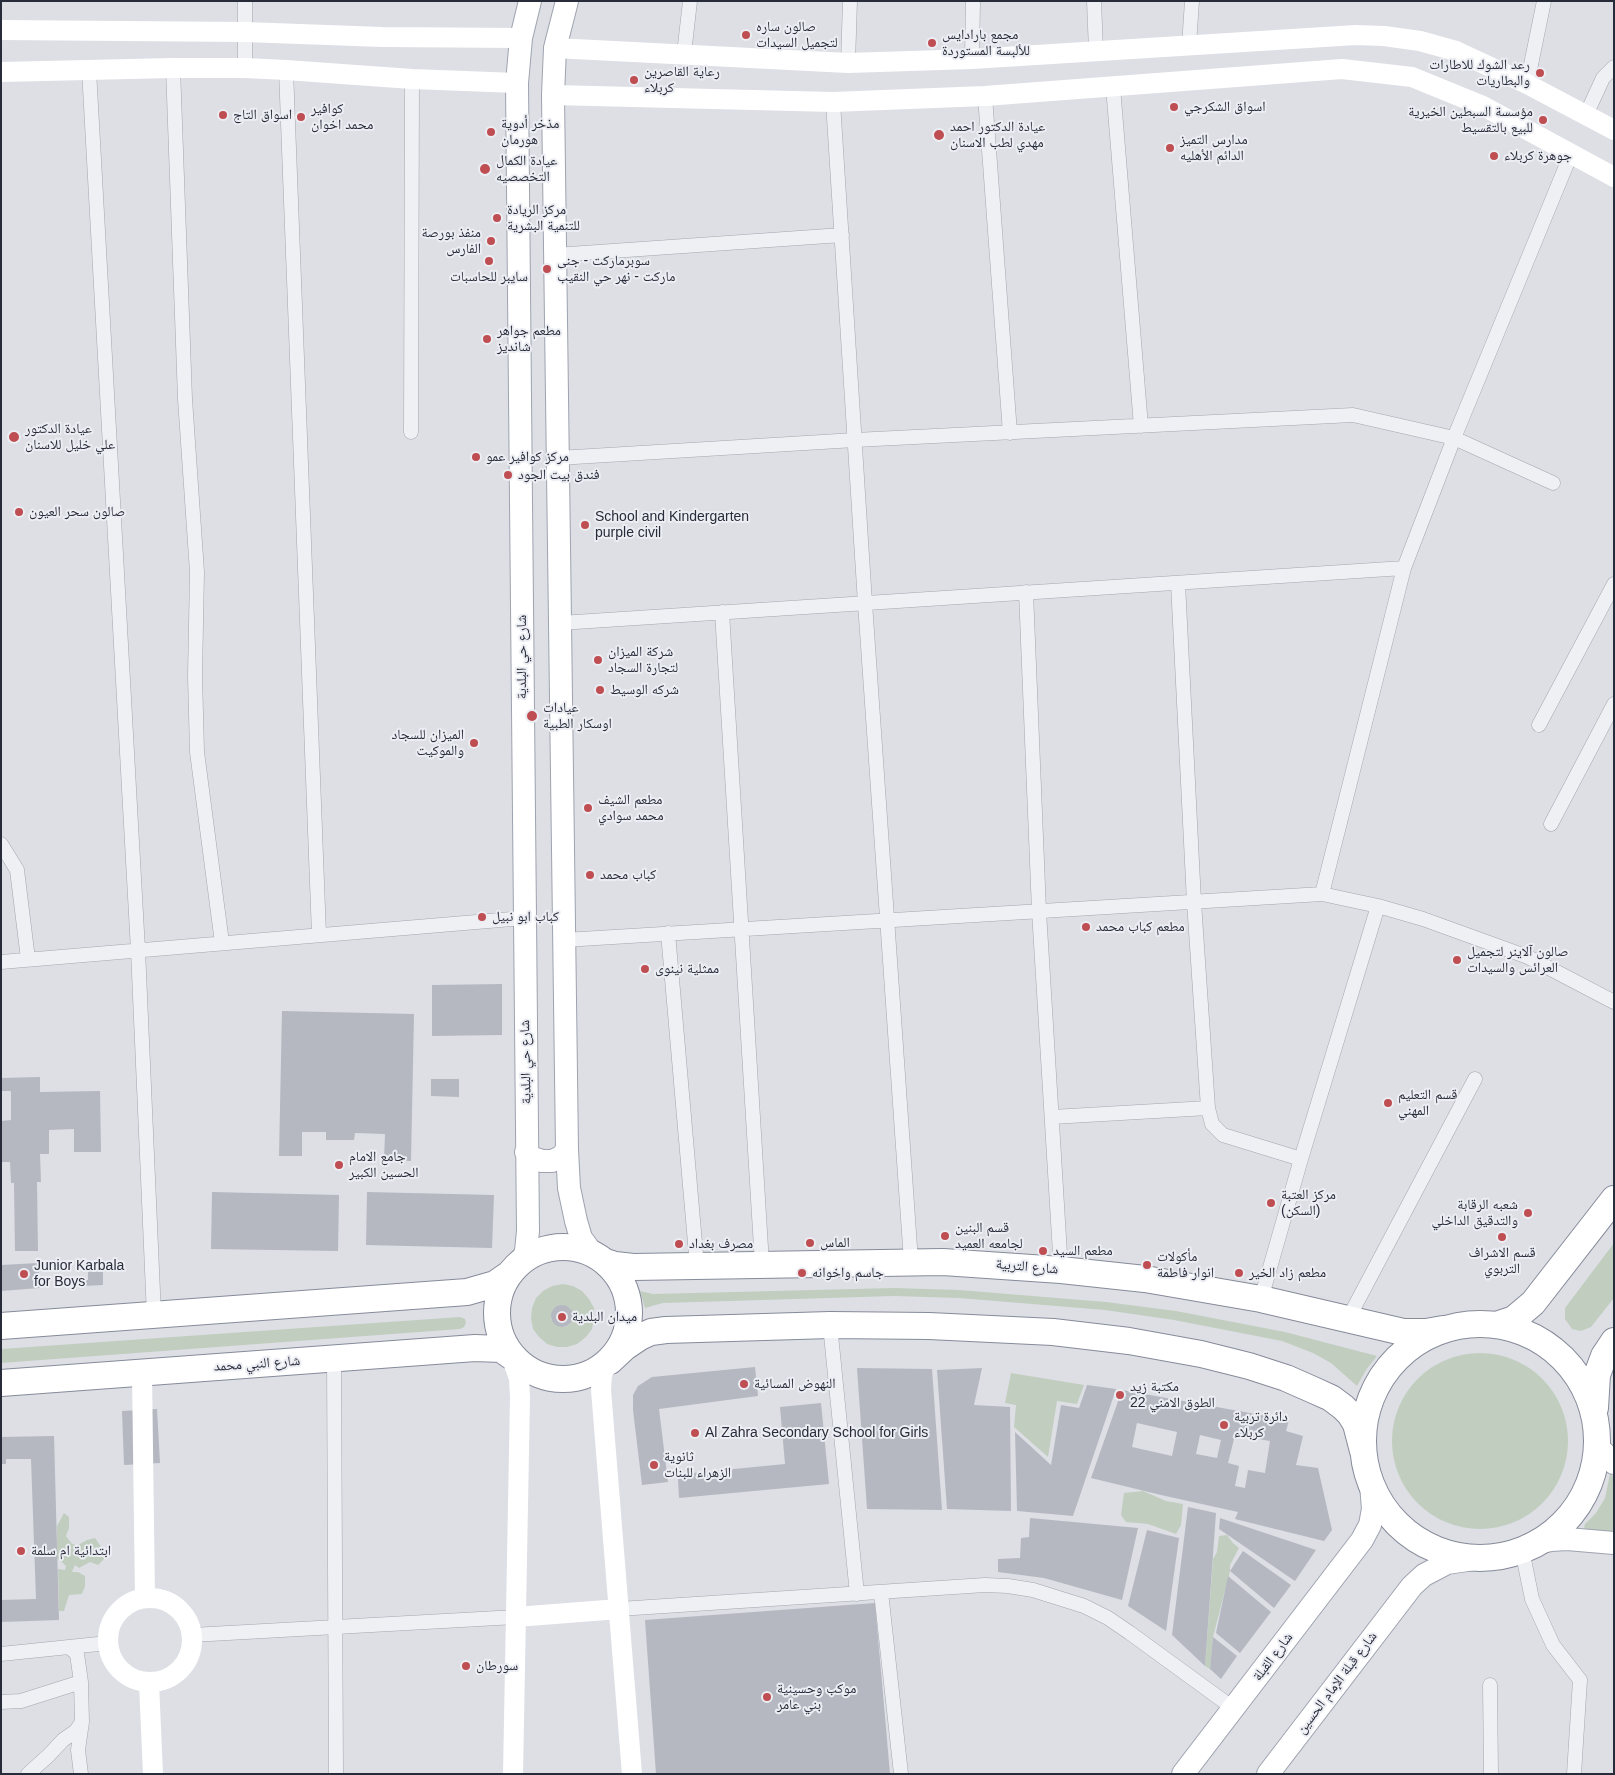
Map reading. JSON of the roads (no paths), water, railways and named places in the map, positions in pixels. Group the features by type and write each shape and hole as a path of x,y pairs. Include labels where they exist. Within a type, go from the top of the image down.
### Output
{"highway":[{"path":"1496,1325 1514,1319 1538,1298 1614,1199"},
{"path":"1,1326 467,1292 496,1284 534,1253 547,1248 561,1247 575,1248 599,1258 618,1276 627,1292 630,1310 628,1329 621,1346 610,1361"},
{"name":"شارع التربية","path":"599,1258 615,1266 632,1267 911,1261 1061,1270 1145,1279 1261,1299 1404,1332 1426,1332 1443,1329"},
{"path":"515,1268 498,1295 496,1316 500,1337 511,1356 528,1370 548,1378 571,1380 592,1374 632,1342 658,1330 830,1325 938,1326 1053,1332 1129,1341 1201,1354 1249,1366 1286,1378 1331,1398 1343,1407 1356,1424 1371,1485 1389,1515 1414,1538 1446,1553 1481,1558 1502,1556 1529,1547 1558,1528 1580,1502 1589,1484 1602,1443 1595,1390 1597,1375 1612,1344"},
{"path":"1363,1451 1364,1420 1374,1390 1391,1364 1415,1343 1443,1329 1470,1324 1496,1325 1525,1332 1550,1347 1572,1367 1587,1393 1602,1443"},
{"name":"شارع النبي محمد","path":"1,1383 475,1348 501,1349 511,1356"}],"main road":[{"path":"1,30 245,32 382,37 520,38 530,1"},
{"path":"567,1 555,48 553,95 567,1150 569,1188 576,1221 582,1238 599,1258"},
{"path":"555,48 848,63 972,59 1356,35 1384,36 1420,41 1456,51 1527,84 1614,130"},
{"name":"شارع حي البلدية","path":"515,1268 526,1251 528,1231 517,83 520,38"},
{"path":"1,72 245,68 412,80 517,83"},
{"path":"553,95 833,102 985,96 1342,69 1412,77 1483,106 1614,177"},
{"path":"526,1152 542,1161 552,1161 561,1157 567,1150"},
{"path":"511,1356 518,1373 520,1392 513,1774"},
{"path":"610,1361 602,1374 601,1390 632,1774"},
{"path":"142,1373 145,1598"},
{"name":"شارع القبلة","path":"1183,1774 1362,1540 1372,1518 1374,1501 1371,1485"},
{"path":"1529,1547 1551,1540 1567,1539 1614,1543"},
{"name":"شارع قبلة الإمام الحسين","path":"1268,1774 1406,1593 1424,1575 1439,1566 1455,1561 1481,1558"},
{"path":"145,1598 157,1598 178,1608 186,1618 192,1635 192,1652 187,1662 171,1678 160,1682 149,1683 126,1675 110,1655 108,1643 109,1630 114,1619 122,1609 132,1602 145,1598"},
{"path":"516,1617 619,1609"},
{"path":"149,1683 153,1774"}],"street":[{"path":"245,1 245,68"},
{"path":"684,54 690,1"},
{"path":"848,63 850,1"},
{"path":"972,59 973,1"},
{"path":"1094,1 1096,52"},
{"path":"1189,45 1192,1"},
{"path":"1527,84 1544,1"},
{"path":"1586,115 1603,78 1614,67"},
{"path":"173,68 185,399 197,572 195,676 197,752 222,943"},
{"path":"90,70 138,950 154,1315"},
{"path":"286,70 319,935"},
{"path":"411,432 412,80"},
{"path":"1113,87 1141,426"},
{"path":"985,96 1010,433"},
{"path":"833,102 865,603 911,1261"},
{"path":"1322,894 1404,568 1454,438 1571,154"},
{"path":"555,255 842,236"},
{"path":"558,458 855,440 1353,414 1454,438 1553,483"},
{"path":"560,623 1404,568"},
{"path":"1178,582 1194,902 1208,1108 1212,1124 1222,1135 1302,1159"},
{"path":"1539,725 1614,584"},
{"path":"1026,592 1039,911 1061,1270"},
{"path":"722,612 762,1264"},
{"path":"1551,824 1614,704"},
{"path":"1,844 16,870 28,959"},
{"path":"564,940 1322,894 1378,906 1423,919 1528,957 1613,1000"},
{"path":"1261,1299 1378,906"},
{"path":"1,962 524,918"},
{"path":"668,933 697,1266"},
{"path":"1348,1319 1475,1079"},
{"path":"1052,1117 1208,1108"},
{"path":"830,1325 857,1594"},
{"path":"334,1359 336,1774"},
{"path":"1529,1547 1532,1599 1553,1645 1580,1680 1574,1774"},
{"path":"619,1609 1000,1586 1033,1590 1084,1606 1108,1618 1233,1708"},
{"path":"881,1592 901,1774"},
{"path":"192,1635 516,1617"},
{"path":"1,1654 108,1643"},
{"path":"69,1647 77,1654 81,1682 82,1722 78,1750 81,1774"},
{"path":"1,1702 21,1701 81,1682"},
{"path":"1490,1685 1491,1774"},
{"path":"28,1774 49,1756 63,1740 76,1731 82,1722"}],"place":[{"name":"صالون ساره لتجميل السيدات","path":"746,35"},
{"name":"مجمع بارادايس للألبسة المستوردة","path":"932,43"},
{"name":"رعد الشوك للاطارات والبطاريات","path":"1540,73"},
{"name":"رعاية القاصرين كربلاء","path":"634,80"},
{"name":"اسواق الشكرجي","path":"1174,107"},
{"name":"اسواق التاج","path":"223,115"},
{"name":"كوافير محمد اخوان","path":"301,117"},
{"name":"مؤسسة السبطين الخيرية للبيع بالتقسيط","path":"1543,120"},
{"name":"مذخر أدوية هورمان","path":"491,132"},
{"name":"عيادة الدكتور احمد مهدي لطب الاسنان","path":"939,135"},
{"name":"مدارس التميز الدائم الأهليه","path":"1170,148"},
{"name":"جوهرة كربلاء","path":"1494,156"},
{"name":"عيادة الكمال التخصصيه","path":"485,169"},
{"name":"مركز الريادة للتنمية البشرية","path":"497,218"},
{"name":"منفذ بورصة الفارس","path":"491,241"},
{"name":"سايبر للحاسبات","path":"489,261"},
{"name":"سوبرماركت - جنى ماركت - نهر حي النقيب","path":"547,269"},
{"name":"مطعم جواهر شانديز","path":"487,339"},
{"name":"عيادة الدكتور علي خليل للاسنان","path":"14,437"},
{"name":"مركز كوافير عمو","path":"476,457"},
{"name":"فندق بيت الجود","path":"508,475"},
{"name":"صالون سحر العيون","path":"19,512"},
{"name":"School and Kindergarten purple civil","path":"585,525"},
{"name":"شركة الميزان لتجارة السجاد","path":"598,660"},
{"name":"شركه الوسيط","path":"600,690"},
{"name":"عيادات اوسكار الطبية","path":"532,716"},
{"name":"الميزان للسجاد والموكيت","path":"474,743"},
{"name":"مطعم الشيف محمد سوادي","path":"588,808"},
{"name":"كباب محمد","path":"590,875"},
{"name":"كباب ابو نبيل","path":"482,917"},
{"name":"مطعم كباب محمد","path":"1086,927"},
{"name":"صالون آلاينر لتجميل العرائس والسيدات","path":"1457,960"},
{"name":"ممثلية نينوى","path":"645,969"},
{"name":"قسم التعليم المهني","path":"1388,1103"},
{"name":"جامع الامام الحسين الكبير","path":"339,1165"},
{"name":"مركز العتبة (السكن)","path":"1271,1203"},
{"name":"شعبه الرقابة والتدقيق الداخلي","path":"1528,1213"},
{"name":"قسم البنين لجامعه العميد","path":"945,1236"},
{"name":"قسم الاشراف التربوي","path":"1502,1237"},
{"name":"الماس","path":"810,1243"},
{"name":"مصرف بغداد","path":"679,1244"},
{"name":"مطعم السيد","path":"1043,1251"},
{"name":"مأكولات انوار فاطمة","path":"1147,1265"},
{"name":"جاسم واخوانه","path":"802,1273"},
{"name":"مطعم زاد الخير","path":"1239,1273"},
{"name":"Junior Karbala for Boys","path":"24,1274"},
{"name":"ميدان البلدية","path":"562,1317"},
{"name":"النهوض المسائية","path":"744,1384"},
{"name":"مكتبة زيد الطوق الامني 22","path":"1120,1395"},
{"name":"دائرة تربية كربلاء","path":"1224,1425"},
{"name":"Al Zahra Secondary School for Girls","path":"695,1433"},
{"name":"ثانوية الزهراء للبنات","path":"654,1465"},
{"name":"ابتدائية ام سلمة","path":"21,1551"},
{"name":"سورطان","path":"466,1666"},
{"name":"موكب وحسينية بني عامر","path":"767,1697"}]}
